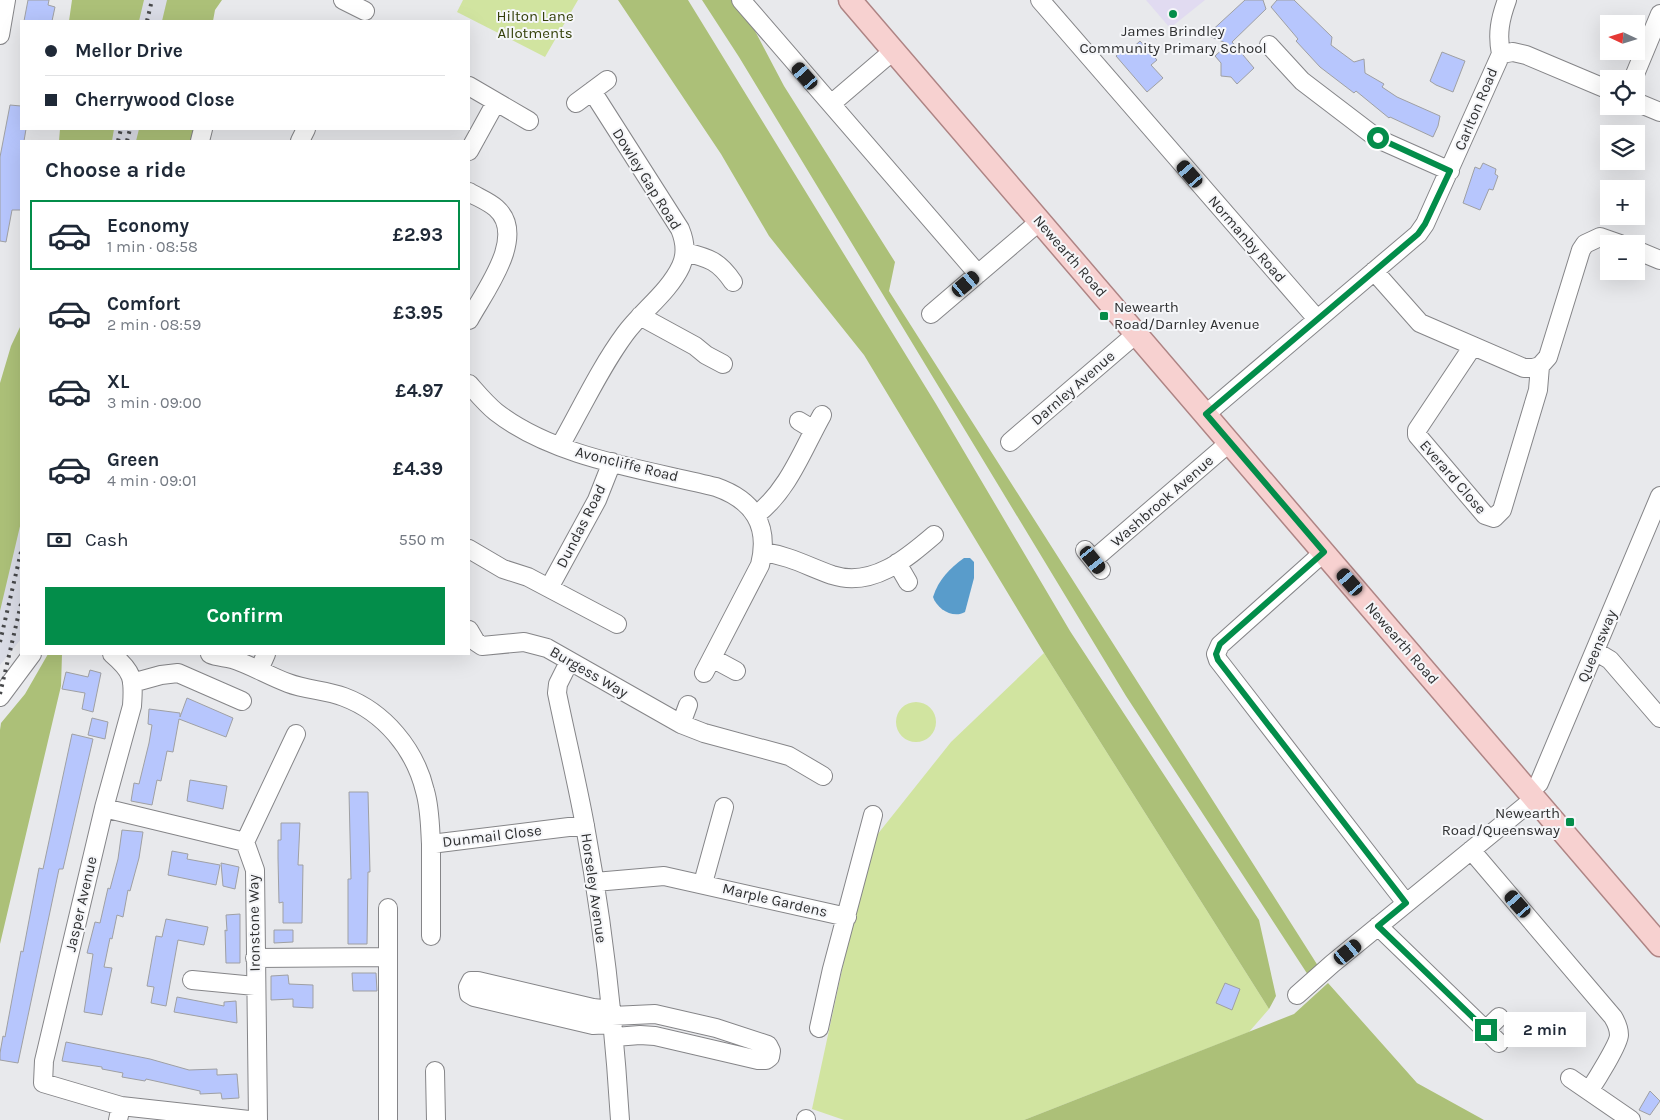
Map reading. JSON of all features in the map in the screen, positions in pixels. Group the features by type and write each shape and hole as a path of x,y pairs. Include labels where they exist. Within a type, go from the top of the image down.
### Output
{"main road":[{"name":"Newearth Road","path":"850,0 1660,945"}],"street":[{"path":"343,0 365,11"},
{"path":"741,0 978,274"},
{"name":"Normanby Road","path":"1040,0 1317,319"},
{"name":"Carlton Road","path":"1206,414 1418,234 1425,224 1450,171 1501,54 1499,30 1507,0"},
{"path":"0,35 4,6"},
{"path":"1637,70 1660,14"},
{"path":"1269,45 1302,80 1378,138 1450,171"},
{"path":"831,104 893,51"},
{"path":"1501,54 1513,52 1526,54 1600,86"},
{"path":"576,103 607,80"},
{"path":"470,87 529,121"},
{"name":"Dowley Gap Road","path":"592,91 680,229 685,241 685,252"},
{"path":"470,149 496,102"},
{"path":"1645,106 1660,112"},
{"path":"470,193 495,207 502,216 508,237 502,260 470,318"},
{"path":"931,314 1040,221"},
{"name":"Everard Close","path":"1473,346 1417,430 1417,435 1484,515 1494,518 1502,510 1538,390 1540,366 1548,357 1581,250 1585,244 1600,237"},
{"path":"560,446 611,355 640,316 673,279 682,266 685,252 706,258 724,268 733,282"},
{"path":"1645,254 1660,260"},
{"path":"1374,270 1420,323 1524,368 1540,366"},
{"path":"640,316 695,346 706,356 723,364"},
{"name":"Darnley Avenue","path":"1010,442 1136,334"},
{"name":"Avoncliffe Road","path":"470,385 495,411 530,433 560,446 612,462 716,487 738,497 756,514"},
{"path":"736,671 708,666 757,573 763,552 762,535 756,514 767,506 781,489 812,422"},
{"name":"Washbrook Avenue","path":"1093,560 1230,442"},
{"name":"Dundas Road","path":"555,592 597,500 612,462"},
{"name":"Queensway","path":"1297,995 1471,850 1532,795 1542,776 1660,496"},
{"path":"763,552 784,555 833,575 846,578 871,577 903,559 934,535"},
{"path":"470,550 504,569 533,580 617,624"},
{"path":"1324,552 1220,644 1216,654 1218,660 1406,903"},
{"path":"903,559 908,582"},
{"name":"Burgess Way","path":"470,632 476,642 482,646 524,642 547,648 681,724 704,733 789,756 823,776"},
{"path":"1595,651 1610,660 1660,718"},
{"path":"0,697 31,655"},
{"name":"Jasper Avenue","path":"113,655 128,668 132,683 132,706 104,808 44,1060 42,1083 120,1113"},
{"path":"214,655 242,663 262,662 289,683 324,690 352,700 379,718 395,733 418,769 426,792 431,851"},
{"name":"Horseley Avenue","path":"570,662 558,684 556,693 585,825 595,882 613,1022 620,1120"},
{"path":"132,683 161,675 178,673 242,701"},
{"path":"681,724 688,705"},
{"path":"104,808 245,842 296,734"},
{"name":"Marple Gardens","path":"703,883 724,807"},
{"name":"Marple Gardens","path":"819,1028 832,969 847,918 870,820 873,815"},
{"name":"Dunmail Close","path":"431,936 431,851 585,825"},
{"name":"Ironstone Way","path":"245,842 255,870 258,1120"},
{"path":"1471,850 1613,1016 1618,1026 1619,1039 1590,1091"},
{"name":"Marple Gardens","path":"595,882 664,876 703,883 847,918"},
{"path":"388,908 388,1120"},
{"path":"1378,926 1499,1043"},
{"path":"255,958 388,957"},
{"path":"192,980 255,986"},
{"path":"613,1022 593,1025 474,997 469,994 468,987 471,981 478,981 593,1008 613,1022 640,1035 655,1036 758,1060 766,1060 770,1057 771,1051 768,1045 716,1028 655,1014 613,1022"},
{"path":"1486,1030 1499,1017"},
{"path":"436,1071 436,1120"},
{"path":"1570,1078 1631,1120"},
{"path":"120,1113 249,1120"}],"shaded area":[{"path":"126,0 179,0 175,20 122,20"},
{"name":"James Brindley Community Primary School","path":"1146,0 1205,0 1170,28"},
{"path":"101,130 151,130 148,140 99,140"},
{"path":"20,510 20,640 0,665 0,604"}],"green space":[{"path":"72,0 144,0 139,20 69,20"},
{"path":"167,0 222,0 215,10 213,20 162,20"},
{"name":"Hilton Lane Allotments","path":"463,0 578,0 545,57 457,12"},
{"path":"618,0 688,0 936,404 1070,631 1259,920 1276,996 1269,1009 1044,653 864,355 769,236 721,154"},
{"path":"702,0 735,0 745,12 784,86 895,262 889,291 1320,969 1310,978 1126,696 739,57"},
{"path":"60,130 114,130 112,140 59,140"},
{"path":"139,130 198,130 195,140 136,140"},
{"path":"20,327 20,526 0,611 0,383 11,346"},
{"path":"1044,653 1269,1009 1249,1032 1024,1120 844,1120 812,1109 869,845 951,742"},
{"path":"47,655 62,655 61,686 0,944 0,730 1,723 25,694"},
{"path":"916,702 930,708 936,722 930,736 916,742 902,736 896,722 902,708"},
{"path":"1328,983 1417,1083 1484,1120 1024,1120 1294,1014"}],"water":[{"path":"964,558 970,558 974,562 974,578 965,612 956,614 946,612 933,597 945,575"}],"building":[{"path":"28,0 49,0 48,5 55,7 52,20 24,20"},
{"path":"1245,0 1263,0 1266,9 1232,42 1254,68 1237,84 1231,77 1221,76 1221,63 1215,56 1228,44 1207,35"},
{"path":"1277,0 1294,0 1332,37 1331,45 1354,62 1364,59 1365,73 1384,84 1382,87 1397,97 1440,116 1433,137 1389,118 1356,91 1354,93 1320,67 1296,41 1298,39 1271,7"},
{"path":"1140,41 1157,60 1151,65 1163,78 1147,92 1116,56 1126,47 1129,51"},
{"path":"1442,52 1465,61 1453,92 1430,81"},
{"path":"10,105 20,106 20,130 26,130 24,140 20,140 20,210 12,210 6,242 0,241 0,157"},
{"path":"1483,163 1496,169 1495,174 1498,176 1493,190 1489,189 1480,210 1463,203 1475,167 1480,169"},
{"path":"90,670 101,673 93,712 82,709 85,693 62,689 66,672 88,677"},
{"path":"187,698 233,718 226,737 179,719 173,752 167,751 161,781 157,780 152,805 131,801 134,783 139,784 149,743 152,725 148,724 149,709 180,713 180,717"},
{"path":"92,718 108,722 105,739 88,735"},
{"path":"72,734 93,739 63,869 59,869 18,1063 0,1060 3,1036 5,1037 39,868 43,869"},
{"path":"190,780 227,786 223,809 187,801"},
{"path":"349,792 368,792 370,872 368,872 367,944 348,944 348,879 351,879"},
{"path":"281,823 300,823 298,865 303,865 302,923 283,923 283,902 279,903 278,858 278,840 281,840"},
{"path":"122,830 143,832 139,858 130,891 128,890 123,917 117,915 112,939 110,938 104,967 112,968 102,1015 84,1012 93,954 87,953 95,922 100,923 108,888 110,889 118,859"},
{"path":"172,851 188,854 187,859 220,865 216,885 168,875"},
{"path":"221,863 239,867 235,889 223,886"},
{"path":"240,914 240,963 226,963 226,915"},
{"path":"166,919 208,927 204,945 178,940 166,1006 151,1003 154,987 147,986 156,936 162,937"},
{"path":"274,930 293,930 293,942 274,943"},
{"path":"352,973 376,973 377,991 353,991"},
{"path":"288,975 289,984 313,985 313,1008 293,1007 293,999 271,1000 271,976"},
{"path":"1225,983 1240,989 1232,1010 1216,1003"},
{"path":"177,997 224,1006 224,1002 236,1001 237,1023 174,1012"},
{"path":"66,1042 150,1059 189,1070 217,1069 217,1075 237,1074 239,1098 222,1099 221,1093 200,1094 200,1091 146,1079 145,1081 122,1077 123,1073 102,1069 102,1067 62,1061"},
{"path":"1650,1091 1660,1101 1650,1115 1639,1110"}],"railway":[{"path":"147,20 152,0"},
{"path":"118,140 121,130"},
{"path":"127,140 130,130"},
{"path":"0,642 20,556"},
{"path":"0,694 20,608"}],"place":[{"name":"James Brindley Community Primary School","path":"1173,14"},
{"name":"Newearth Road/Darnley Avenue","path":"1104,316"},
{"name":"Newearth Road/Queensway","path":"1570,822"}],"route":[{"path":"1378,138 1386,144 1450,171 1425,224 1418,234 1206,414 1324,552 1220,644 1216,654 1218,660 1406,903 1378,926 1486,1030"}]}
